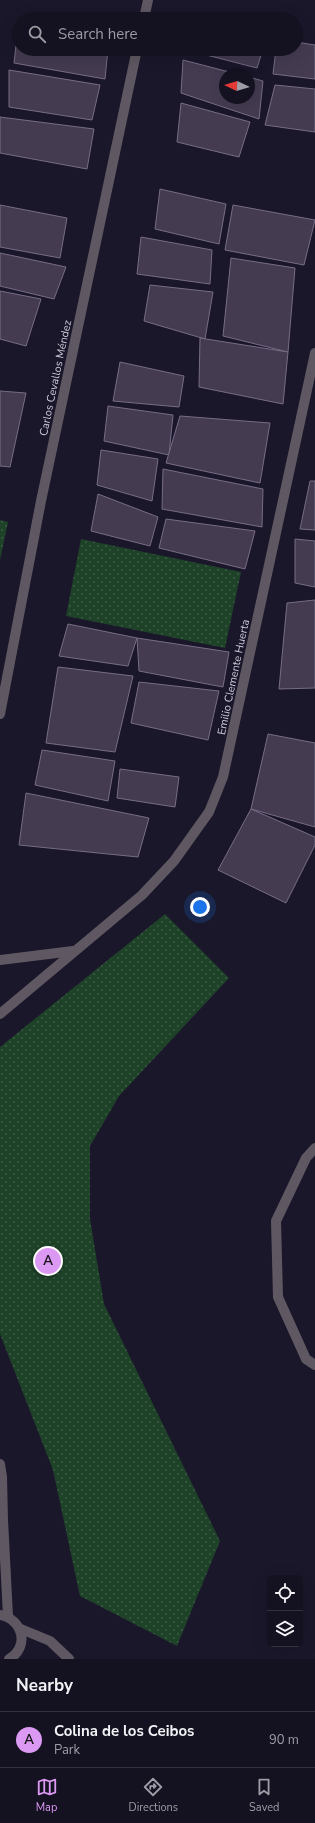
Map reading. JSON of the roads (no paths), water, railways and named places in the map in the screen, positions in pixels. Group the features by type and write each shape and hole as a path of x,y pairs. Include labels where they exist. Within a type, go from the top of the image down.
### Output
{"street":[{"path":"145,12 148,0"},
{"name":"Carlos Cevallos Méndez","path":"0,714 42,493 136,56"},
{"name":"Emilio Clemente Huerta","path":"0,1014 73,951 108,925 142,895 174,861 209,812 223,777 315,353"},
{"name":"Emilio Clemente Huerta","path":"0,960 73,951"},
{"path":"315,1148 306,1158 276,1221 278,1297 306,1359 315,1365"},
{"path":"0,1464 2,1477 4,1615 16,1621 21,1629 22,1639 20,1648 15,1658"},
{"path":"21,1629 50,1641 69,1659"}],"place":[{"name":"Colina de los Ceibos","path":"48,1261"}]}
